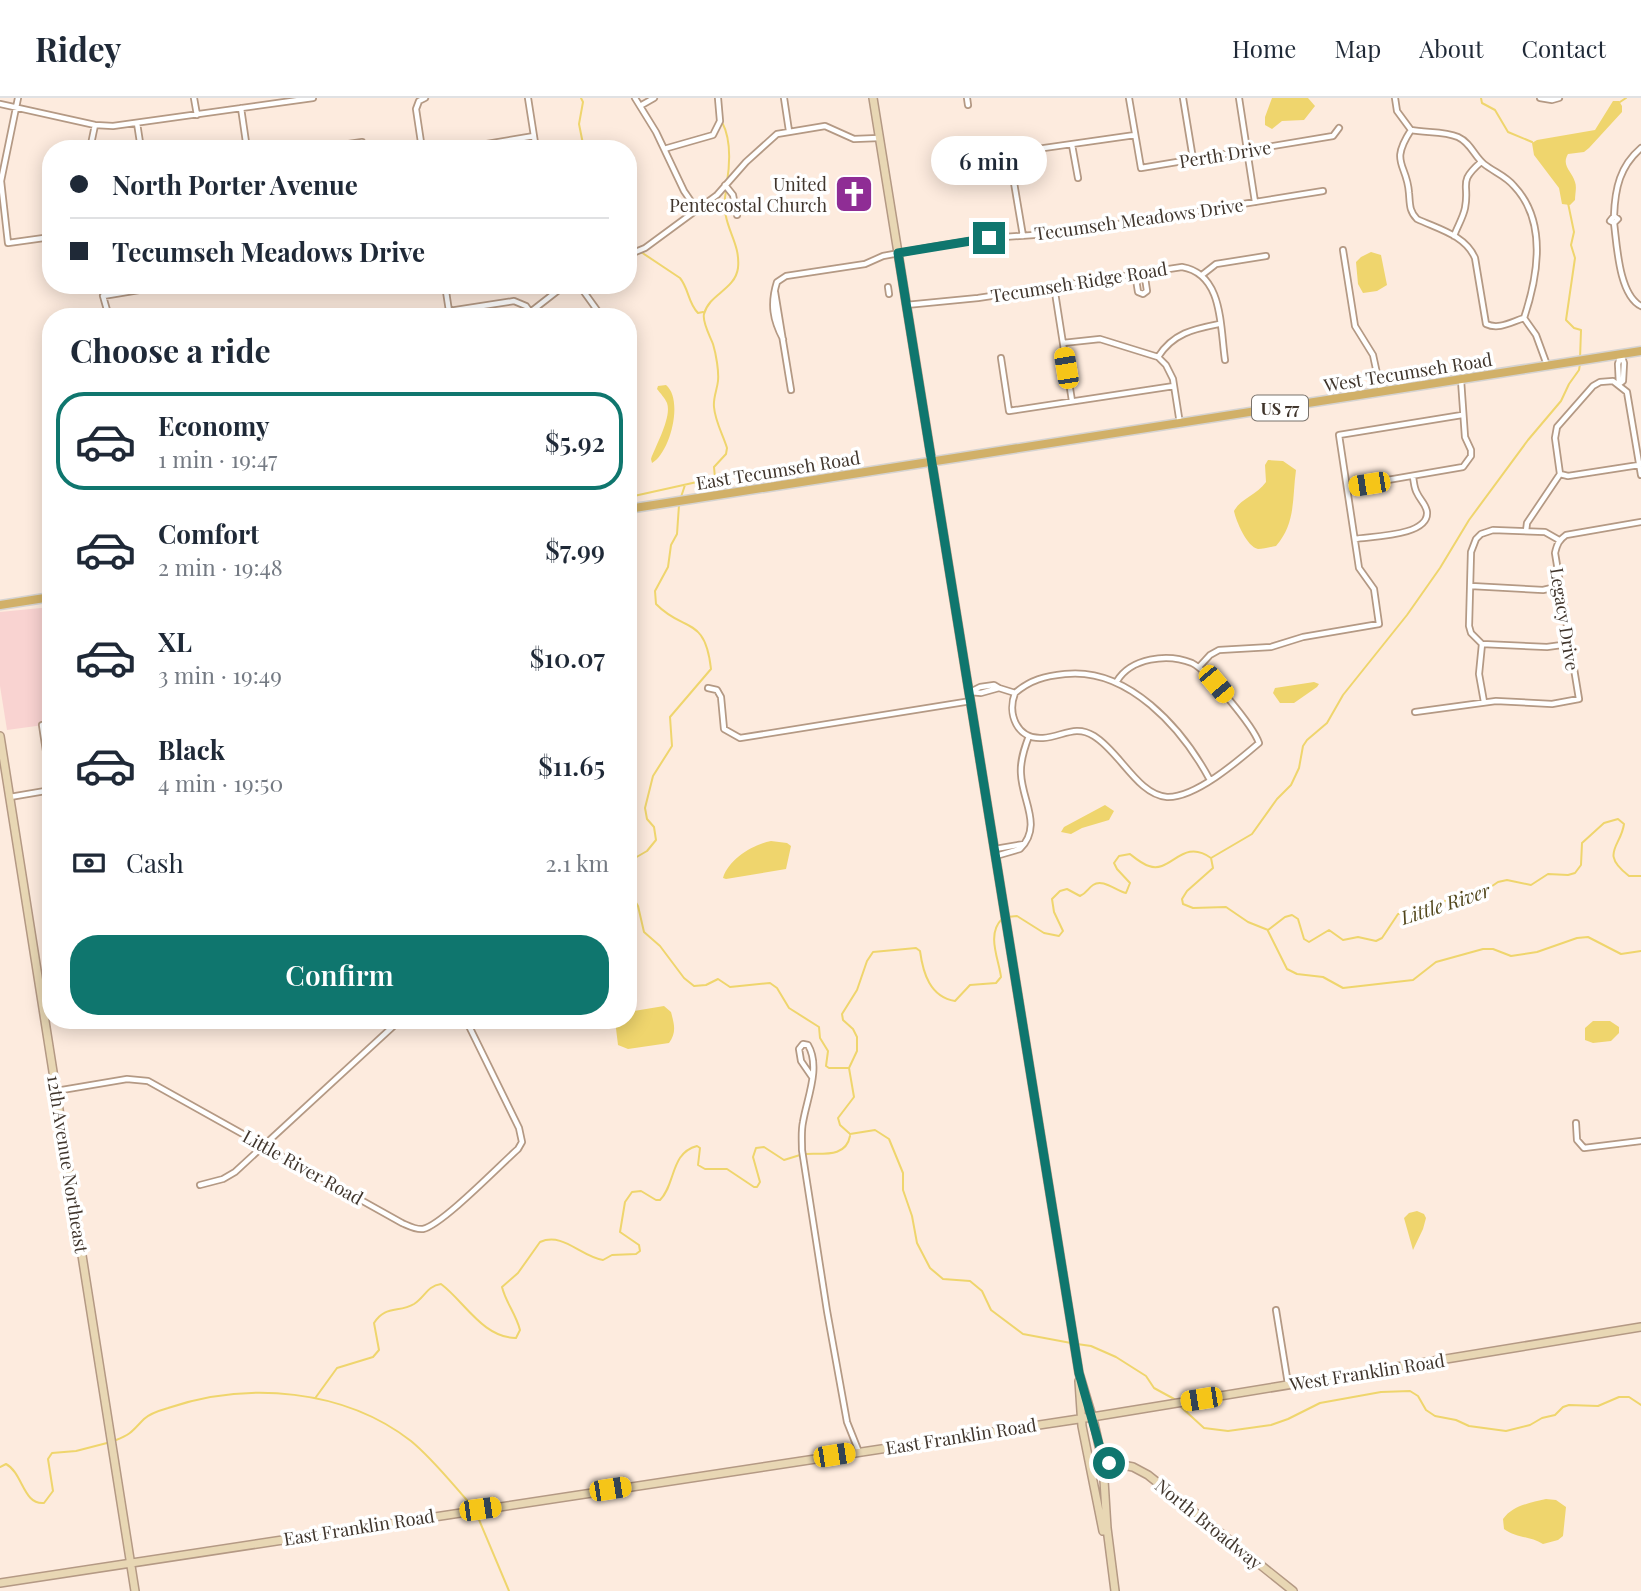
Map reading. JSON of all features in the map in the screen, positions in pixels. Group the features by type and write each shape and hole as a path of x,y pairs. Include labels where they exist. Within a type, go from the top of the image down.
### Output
{"main road":[{"name":"West Tecumseh Road","path":"932,462 1641,351"},
{"name":"East Tecumseh Road","path":"637,507 932,462"},
{"path":"0,605 42,598"}],"street":[{"path":"18,98 1,181 8,243 42,238"},
{"path":"194,98 197,115"},
{"path":"0,104 95,125 113,126 290,99 313,98"},
{"path":"420,140 415,107 419,100 425,98"},
{"path":"528,98 535,140"},
{"path":"635,98 696,210"},
{"path":"640,106 654,98"},
{"path":"664,149 713,135 720,121 718,98"},
{"path":"784,98 789,131"},
{"path":"873,98 1079,1373 1102,1455 1112,1576"},
{"path":"967,98 968,105"},
{"path":"1023,236 1009,153 1135,135 1129,98"},
{"path":"1183,98 1193,159"},
{"path":"1238,98 1255,202"},
{"path":"1395,98 1397,111 1411,130 1460,138 1474,149 1481,162 1508,180 1526,202 1532,218 1538,261 1524,318"},
{"path":"1540,98 1559,98"},
{"path":"241,108 246,140"},
{"path":"137,124 140,140"},
{"path":"92,140 95,125"},
{"path":"637,261 637,253 710,200 771,138 789,131 820,127 834,129 863,141 879,138"},
{"name":"Perth Drive","path":"1135,135 1140,168 1333,136 1339,128"},
{"path":"1411,130 1401,147 1400,159 1412,214 1465,242 1475,258 1486,324 1492,327 1524,318"},
{"path":"510,140 534,136"},
{"path":"1072,145 1078,178"},
{"path":"1641,148 1620,175 1615,194 1614,216 1618,219 1614,223 1627,291 1634,302 1641,306"},
{"path":"1454,236 1465,209 1464,185 1469,173 1481,162"},
{"path":"727,185 733,195 737,215"},
{"name":"Tecumseh Meadows Drive","path":"791,390 775,291 779,279 786,276 865,264 883,256 989,238 1062,233 1323,191"},
{"path":"1343,250 1355,326 1373,355 1381,393"},
{"path":"1225,360 1214,292 1202,275 1216,264 1266,256"},
{"name":"Tecumseh Ridge Road","path":"906,305 966,299 1181,267 1202,275"},
{"path":"1135,273 1138,292 1143,294 1147,291 1144,271"},
{"path":"1054,286 1072,401"},
{"path":"888,287 889,294"},
{"path":"106,308 103,296 115,294"},
{"path":"539,308 555,294"},
{"path":"468,308 514,301 527,308"},
{"path":"1524,318 1536,335 1547,366"},
{"path":"1158,357 1184,333 1219,324"},
{"path":"1063,343 1100,339 1158,357 1169,369 1180,424"},
{"path":"1619,384 1618,364 1621,354"},
{"path":"1001,358 1009,411 1174,386"},
{"path":"1347,487 1458,469 1467,463 1471,450 1465,437 1461,380"},
{"path":"1526,531 1527,523 1560,474 1555,438 1557,427 1593,386 1606,380 1619,384 1628,392 1641,475"},
{"path":"1199,667 1219,650 1271,647 1303,637 1379,624 1374,589 1359,568 1339,435 1462,415"},
{"path":"1560,474 1567,476 1639,465"},
{"path":"1355,539 1411,531 1425,523 1426,506 1417,495 1413,477"},
{"path":"1569,643 1546,647 1482,644 1471,633 1471,552 1476,539 1493,530 1545,532 1559,540 1577,533 1641,522"},
{"name":"Legacy Drive","path":"1484,702 1552,704 1579,699 1555,553 1559,540"},
{"path":"1470,586 1543,590 1560,586"},
{"path":"1415,712 1484,702 1479,674 1482,644"},
{"path":"1117,681 1130,666 1153,660 1178,659 1199,667 1235,708 1259,743 1210,780 1185,794 1160,795 1139,783 1108,747 1085,732 1067,731 1046,738 1029,736 1020,730 1013,718 1012,703 1016,693 1029,683 1054,675 1097,674 1117,681 1160,715 1190,750 1210,780"},
{"path":"708,688 717,690 721,697 724,729 740,738 972,701"},
{"path":"970,692 981,693 999,688 1016,693"},
{"name":"12th Avenue Northeast","path":"0,736 42,1002"},
{"path":"996,852 1025,844 1032,824 1020,777 1021,761 1029,736"},
{"path":"10,797 42,792"},
{"name":"12th Avenue Northeast","path":"46,1029 135,1591"},
{"path":"200,1185 229,1176 390,1029"},
{"name":"Little River Road","path":"56,1091 127,1079 146,1080 402,1223 423,1229 435,1224 448,1213 518,1149 522,1142 519,1128 470,1029"},
{"path":"812,1077 800,1057 799,1049 803,1044 808,1045 813,1055 812,1077 802,1129 802,1150 847,1422 859,1451"},
{"path":"1576,1123 1577,1140 1584,1148 1641,1141"},
{"path":"1276,1310 1288,1385"},
{"name":"West Franklin Road","path":"1092,1417 1641,1327"},
{"path":"1079,1373 1080,1418 1115,1591"},
{"name":"East Franklin Road","path":"0,1583 1092,1417"},
{"path":"1084,1442 1094,1464 1104,1469 1121,1465"},
{"name":"North Broadway","path":"1102,1455 1106,1462 1138,1469 1148,1475 1293,1591"}],"shaded area":[{"path":"1272,98 1308,98 1315,106 1304,120 1282,121 1272,129 1265,125 1265,117"},
{"path":"1613,101 1619,101 1622,112 1589,148 1584,152 1568,154 1566,158 1576,184 1575,200 1570,205 1562,204 1559,188 1534,155 1532,143 1595,130"},
{"path":"1371,252 1381,255 1387,285 1377,291 1363,293 1358,284 1356,262"},
{"path":"666,385 674,402 672,426 664,449 652,463 668,409 666,401 657,389 658,386"},
{"path":"1268,460 1283,461 1296,470 1293,501 1287,528 1276,546 1258,549 1246,539 1234,511 1266,482 1265,465"},
{"path":"42,608 42,725 7,730 0,686 0,612"},
{"path":"1314,682 1319,684 1317,687 1294,703 1280,703 1273,693 1275,688"},
{"path":"1105,805 1114,811 1109,820 1071,834 1061,832 1064,827"},
{"path":"771,841 791,846 786,869 723,878 730,865 742,854"},
{"path":"664,1006 671,1012 674,1032 669,1043 628,1049 618,1045 616,1029 637,1029 637,1010"},
{"path":"1593,1021 1610,1021 1619,1027 1619,1033 1611,1041 1593,1043 1585,1040 1585,1028"},
{"path":"1417,1211 1426,1218 1413,1250 1404,1218"},
{"path":"1546,1499 1556,1500 1566,1507 1563,1536 1558,1540 1543,1544 1504,1529 1503,1519 1507,1514 1522,1505"}],"waterway":[{"path":"581,98 583,102 579,124 582,140"},
{"path":"1481,98 1482,103 1495,110 1508,132 1532,142"},
{"path":"1620,102 1626,98"},
{"path":"722,122 729,151 727,182"},
{"path":"637,495 715,478 714,467 726,454 727,448 714,407 718,381 717,363 704,317 711,301 732,282 738,268 736,249 725,213 726,191"},
{"path":"1568,203 1574,232 1571,245 1575,258 1566,320 1574,328 1581,330 1580,359"},
{"path":"641,252 680,278 695,309 698,313 703,312"},
{"path":"1211,858 1252,834 1277,799 1291,785 1307,740 1327,723 1343,695 1407,615 1469,520 1528,440 1561,401 1580,364"},
{"path":"681,497 685,485"},
{"path":"637,857 647,851 656,840 654,827 647,819 645,808 653,776 672,746 670,717 711,669 704,640 698,632 656,604 655,591 668,567 671,545 677,534 679,505"},
{"name":"Little River","path":"1268,930 1292,915 1298,919 1304,939 1309,942 1329,930 1343,940 1358,937 1376,941 1382,938 1398,914 1429,912 1448,899 1479,895 1498,882 1507,880 1531,885 1548,874 1575,873 1581,865 1582,843 1604,823 1618,819 1624,824 1614,850 1615,861 1629,876 1641,876"},
{"name":"Little River","path":"1007,917 1017,916 1044,933 1059,936 1063,931 1054,912 1052,899 1060,891 1067,889 1080,896 1093,885 1101,883 1126,893 1130,883 1114,863 1119,856 1130,854 1144,864 1157,867 1184,853 1192,852 1211,858 1213,868 1187,891 1182,899 1183,904 1193,908 1226,907 1248,922 1268,930"},
{"path":"637,904 644,932 660,946 684,978 694,986 706,985 718,979 730,987 770,983 777,988 789,1008 819,1027 820,1038 828,1051 826,1066 848,1068"},
{"name":"Little River","path":"849,1133 840,1125 838,1118 854,1097 849,1068 857,1051 857,1037 843,1020 842,1014 857,990 873,952 916,948 920,951 929,983 939,995 955,1001 970,985 996,983 1001,977 994,939 997,925 1002,919"},
{"path":"1268,931 1287,969 1297,974 1323,977 1343,988 1413,980 1436,962 1483,949 1493,949 1511,956 1537,952 1577,938 1588,937 1621,954 1641,951"},
{"path":"850,1134 875,1130 889,1139 903,1173 903,1190 917,1243 930,1268 943,1279 970,1281 982,1291 991,1310 1023,1334 1071,1343"},
{"name":"Little River","path":"806,1154 839,1151 848,1143 850,1136"},
{"name":"Little River","path":"316,1397 337,1368 373,1357 379,1350 374,1323 378,1317 388,1311 414,1304 436,1285 441,1284 494,1332 516,1338 520,1330 502,1287 518,1273 540,1242 564,1242 603,1260 612,1255 636,1254 640,1251 639,1245 620,1232 625,1202 632,1192 641,1191 660,1200 669,1186 678,1162 688,1150 697,1146 700,1148 698,1165 705,1169 727,1169 754,1187 760,1182 753,1157 756,1148 764,1147 784,1160 800,1155"},
{"path":"1077,1344 1091,1346 1116,1357 1146,1376 1154,1388 1176,1400"},
{"path":"1181,1407 1204,1428 1228,1431 1271,1425 1320,1403 1381,1392 1410,1391 1418,1396 1426,1410 1435,1416 1469,1426 1506,1431 1555,1415 1569,1405 1598,1406 1619,1397 1629,1397 1641,1405"},
{"name":"Little River","path":"116,1440 129,1434 152,1413 230,1394 294,1395 326,1401 356,1410 411,1441 473,1507"},
{"name":"Little River","path":"0,1467 6,1464 12,1468 27,1494 37,1502 44,1503 53,1491 48,1459 52,1453 76,1451 107,1443"},
{"path":"477,1515 509,1591"}],"place":[{"name":"United Pentecostal Church","path":"854,194"}],"route":[{"path":"989,238 898,253 1079,1373 1104,1461 1109,1463"}]}
